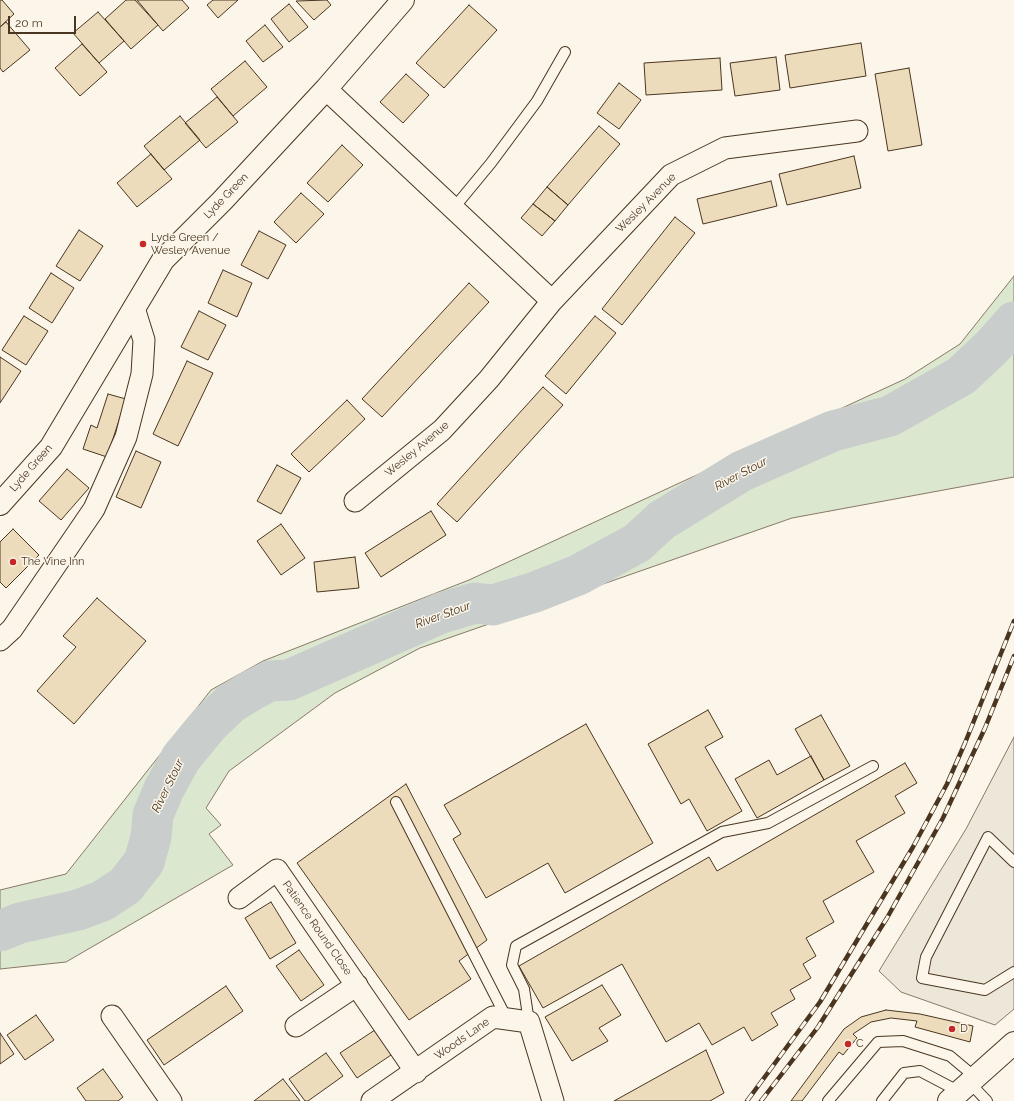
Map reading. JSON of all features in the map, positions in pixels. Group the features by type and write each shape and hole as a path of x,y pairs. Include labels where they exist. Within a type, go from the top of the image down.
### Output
{"street":[{"name":"Lyde Green","path":"0,504 51,447 163,260 222,201 326,89 403,0"},
{"path":"326,89 453,210 552,301"},
{"name":"Wesley Avenue","path":"355,501 442,430 489,379 552,301 671,175 725,148 857,131"},
{"path":"0,640 12,629 94,509 126,438 142,374 144,340 134,308"},
{"name":"Patience Round Close","path":"239,898 277,870 416,1072"},
{"name":"Patience Round Close","path":"296,1026 357,985"},
{"path":"112,1016 171,1101"},
{"name":"Woods Lane","path":"372,1101 416,1072 493,1017 529,1022"},
{"path":"529,1022 553,1101"},
{"path":"964,1088 1014,1043"}],"lane":[{"path":"453,210 537,102 565,52"},
{"path":"529,1022 524,989 512,965 516,946 722,832 768,823 873,766"},
{"path":"396,802 507,1019"},
{"path":"1014,862 988,837 926,956 922,978 985,990 1014,972"},
{"path":"828,1101 878,1042 903,1041 950,1056 964,1088"},
{"path":"882,1101 904,1073 920,1071 964,1088 987,1101"}],"green space":[{"path":"1014,276 1014,477 792,518 420,648 335,693 229,771 206,808 221,825 209,834 233,865 66,962 0,969 0,890 66,874 211,690 263,661 469,580 905,379 960,344"}],"shaded area":[{"path":"1014,737 1014,1009 995,1025 901,992 879,971 966,829"}],"building":[{"path":"0,0 2,0 14,14 0,27"},
{"path":"126,0 135,0 158,25 131,49 105,19"},
{"path":"137,0 182,0 189,8 163,31"},
{"path":"213,0 238,0 218,18 207,5"},
{"path":"327,0 331,5 314,20 296,1"},
{"path":"289,4 308,27 289,42 271,19"},
{"path":"469,5 497,30 444,88 416,63"},
{"path":"98,12 124,41 99,63 73,33"},
{"path":"6,22 30,50 3,72 0,68 0,27"},
{"path":"265,25 283,47 263,62 246,41"},
{"path":"861,43 866,76 790,88 785,55"},
{"path":"82,44 107,72 80,96 55,68"},
{"path":"776,57 780,90 735,96 730,63"},
{"path":"720,58 722,90 646,95 644,63"},
{"path":"245,61 267,87 233,116 211,89"},
{"path":"909,68 922,145 888,151 875,74"},
{"path":"406,74 429,95 403,123 380,102"},
{"path":"619,83 641,100 619,129 597,113"},
{"path":"217,97 238,122 206,148 185,123"},
{"path":"180,116 200,140 164,170 144,146"},
{"path":"599,126 620,144 568,205 547,187"},
{"path":"342,145 363,165 328,202 307,183"},
{"path":"151,154 172,179 137,207 117,183"},
{"path":"854,156 861,188 787,205 779,174"},
{"path":"771,181 777,206 703,224 697,199"},
{"path":"547,187 568,205 555,221 533,204"},
{"path":"301,193 324,214 296,243 274,222"},
{"path":"533,204 555,221 542,236 521,218"},
{"path":"675,217 695,233 622,325 602,309"},
{"path":"79,230 103,246 80,281 56,266"},
{"path":"259,231 286,245 268,279 241,265"},
{"path":"223,270 252,283 237,317 208,303"},
{"path":"51,273 74,288 52,323 29,308"},
{"path":"469,283 489,302 382,417 362,399"},
{"path":"199,311 226,325 208,360 181,347"},
{"path":"24,316 48,331 26,365 2,350"},
{"path":"595,316 616,333 566,394 545,376"},
{"path":"0,357 21,371 0,403"},
{"path":"187,361 213,373 178,446 153,434"},
{"path":"543,387 563,405 457,522 437,504"},
{"path":"108,394 126,399 107,457 83,449 91,425 97,428"},
{"path":"347,400 365,419 309,472 291,454"},
{"path":"136,451 161,462 141,508 116,497"},
{"path":"277,465 301,478 281,514 257,501"},
{"path":"67,469 89,488 61,520 39,501"},
{"path":"431,511 446,535 381,577 365,553"},
{"path":"281,524 305,558 281,575 257,541"},
{"path":"13,529 39,555 6,588 0,582 0,542"},
{"path":"355,557 359,588 317,592 314,562"},
{"path":"97,598 146,641 74,724 37,691 76,647 63,636"},
{"path":"708,710 723,737 705,747 742,811 707,831 689,799 681,804 648,744"},
{"path":"821,715 850,766 824,780 795,729"},
{"path":"586,724 653,843 565,893 548,863 486,898 453,839 461,834 444,805"},
{"path":"811,756 824,780 757,818 735,779 769,760 777,775"},
{"path":"905,763 917,783 895,796 905,813 856,841 874,872 823,901 834,922 806,938 816,956 803,964 811,978 790,990 795,999 771,1013 778,1025 752,1041 744,1027 712,1045 699,1023 666,1042 622,964 543,1008 519,966 709,857 717,871"},
{"path":"406,784 487,940 459,961 471,979 409,1020 297,863"},
{"path":"271,902 296,943 270,959 245,918"},
{"path":"299,950 324,985 301,1001 276,966"},
{"path":"602,985 621,1015 599,1028 608,1041 572,1061 545,1017"},
{"path":"226,986 243,1011 164,1065 147,1040"},
{"path":"886,1010 920,1014 973,1026 970,1042 915,1027 917,1021 891,1018 871,1022 853,1034 857,1038 843,1055 839,1052 802,1101 791,1101 844,1029 861,1017"},
{"path":"36,1015 54,1040 25,1060 7,1035"},
{"path":"378,1028 394,1053 357,1078 340,1053"},
{"path":"0,1033 14,1054 0,1064"},
{"path":"706,1050 724,1093 710,1101 614,1101"},
{"path":"326,1053 343,1076 308,1101 305,1101 289,1079"},
{"path":"103,1069 123,1097 118,1101 86,1101 77,1088"},
{"path":"283,1079 300,1101 254,1101"}],"waterway":[{"name":"River Stour","path":"0,931 20,923 78,910 102,901 125,886 144,862 151,837 153,815 164,789 181,758 209,724 231,703 252,690 270,681 289,680 441,613 475,603 493,605 535,592 578,575 637,543 662,520 742,471 833,431 890,416 961,376 993,346 1014,322"}],"railway":[{"path":"747,1101 820,1002 913,847 947,784 1014,621"},
{"path":"761,1101 818,1027 887,918 943,818 985,728 1014,656"}],"place":[{"name":"Lyde Green / Wesley Avenue","path":"143,244"},
{"name":"The Vine Inn","path":"13,562"},
{"name":"D","path":"952,1029"},
{"name":"C","path":"848,1044"}]}
